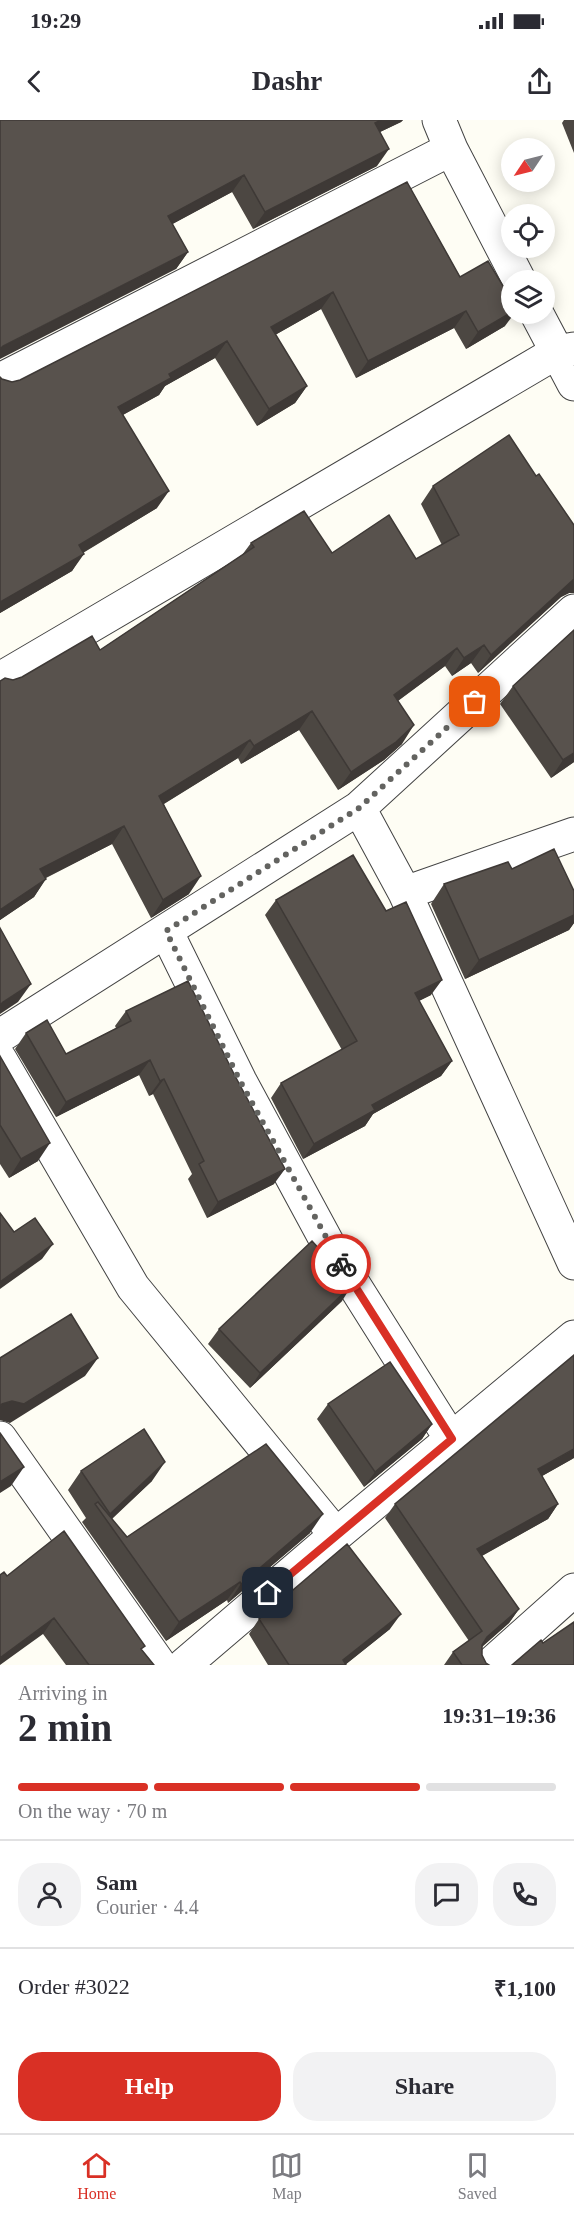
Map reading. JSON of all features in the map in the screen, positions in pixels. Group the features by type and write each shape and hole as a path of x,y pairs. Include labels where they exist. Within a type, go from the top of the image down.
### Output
{"street":[{"path":"0,380 445,135 514,270"},
{"path":"545,324 565,350 574,384"},
{"path":"0,679 565,350"},
{"path":"0,1035 359,808 574,610"},
{"path":"359,808 405,893 574,1263"},
{"path":"405,893 574,834"},
{"path":"166,931 240,1081 327,1242 452,1439"},
{"path":"0,1059 133,1287 336,1535"},
{"path":"184,1665 574,1337"},
{"path":"0,1438 160,1665"},
{"path":"490,1665 574,1590"}],"building":[{"path":"0,120 381,120 375,123 389,149 265,212 244,175 168,216 188,252 0,349"},
{"path":"407,182 460,277 488,261 501,283 501,318 478,332 466,311 368,361 333,292 271,327 307,386 269,409 227,341 169,374 171,378 118,407 169,491 79,545 84,554 0,602 0,377 12,382 20,380"},
{"path":"509,435 536,476 539,474 574,525 574,579 491,655 484,645 464,658 457,648 394,695 414,725 396,742 351,772 312,711 254,746 250,740 159,796 201,876 163,900 124,826 40,869 46,879 0,910 0,681 5,678 13,680 22,677 92,636 100,650 254,547 251,543 304,511 332,553 389,515 416,559 459,535 433,486"},
{"path":"574,630 574,753 563,760 513,686"},
{"path":"554,849 574,891 574,915 479,960 444,884 508,862 512,869"},
{"path":"353,855 386,911 406,902 442,980 415,993 452,1061 372,1105 375,1110 314,1144 281,1083 357,1041 276,900"},
{"path":"0,928 31,984 0,1005"},
{"path":"188,981 285,1169 218,1202 199,1164 204,1161 164,1079 160,1081 150,1060 66,1102 26,1033 47,1020 66,1054 131,1021 126,1011"},
{"path":"0,1056 50,1143 21,1159 0,1125"},
{"path":"0,1213 14,1232 35,1218 53,1244 0,1282"},
{"path":"312,1241 352,1285 260,1373 219,1329"},
{"path":"71,1314 98,1358 24,1404 12,1401 0,1407 0,1358"},
{"path":"574,1355 574,1449 538,1469 558,1504 477,1549 519,1609 487,1637 482,1645 482,1655 489,1665 462,1665 453,1652 482,1631 395,1504"},
{"path":"390,1362 432,1424 375,1472 328,1404"},
{"path":"144,1429 165,1462 110,1514 81,1471"},
{"path":"0,1433 24,1467 0,1482"},
{"path":"266,1444 323,1514 241,1584 240,1582 179,1622 95,1504 98,1502 127,1537"},
{"path":"64,1531 145,1646 141,1649 154,1665 89,1665 54,1618 0,1658 0,1575 4,1572 7,1576"},
{"path":"347,1544 401,1614 343,1660 346,1665 289,1665 259,1619"},
{"path":"574,1622 574,1665 512,1665 541,1640 543,1643"}],"way so far":[{"path":"341,1264 240,1081 166,931 359,808 475,702"}],"route":[{"path":"268,1593 452,1439 341,1264"}]}
